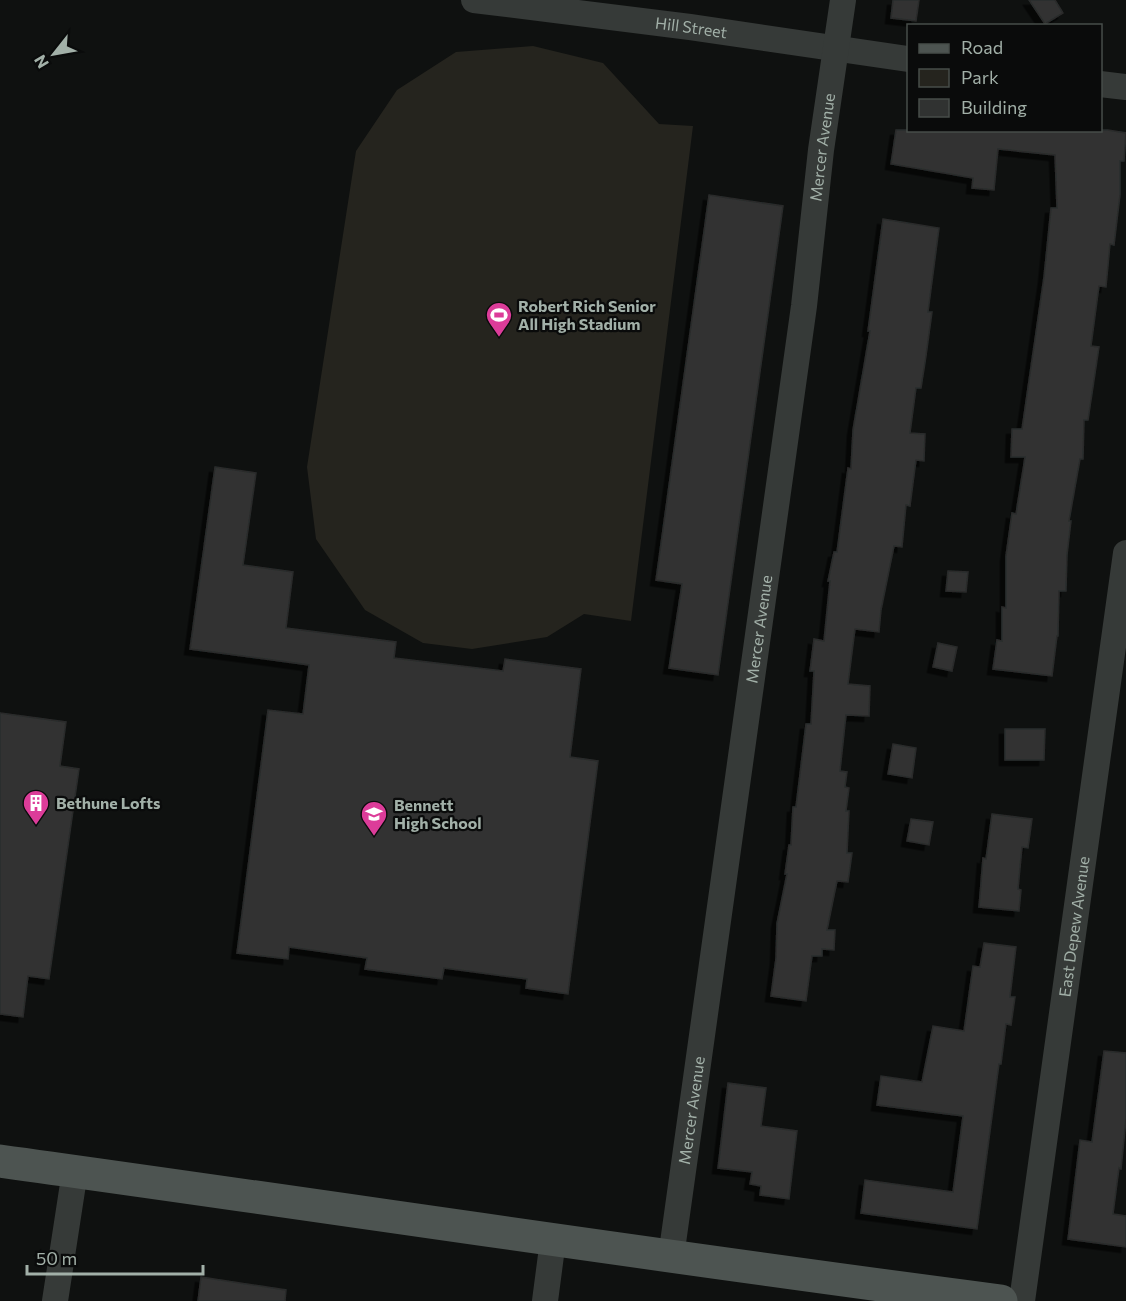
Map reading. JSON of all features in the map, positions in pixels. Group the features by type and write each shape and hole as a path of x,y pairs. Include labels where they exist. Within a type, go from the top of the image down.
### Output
{"main road":[{"path":"0,1161 671,1257 1001,1301"}],"street":[{"name":"Hill Street","path":"474,0 690,27 907,59"},
{"name":"Mercer Avenue","path":"671,1257 804,306 821,150 843,0"},
{"path":"1102,84 1126,87"},
{"name":"East Depew Avenue","path":"1022,1301 1126,553"},
{"path":"55,1301 75,1171"},
{"path":"545,1301 553,1239"}],"green space":[{"path":"533,46 603,63 659,124 693,126 631,621 584,614 547,637 472,649 423,643 365,610 316,539 307,467 356,151 397,90 456,52"}],"building":[{"path":"893,0 919,0 916,21 891,18"},
{"path":"1029,0 1055,0 1063,13 1045,24"},
{"path":"896,130 907,130 907,132 1102,132 1102,130 1108,130 1126,133 1124,161 1120,161 1120,195 1114,245 1110,244 1106,287 1099,286 1091,346 1099,347 1088,420 1084,420 1083,459 1080,459 1069,521 1071,521 1066,591 1059,591 1058,636 1052,676 993,669 997,640 1002,641 1002,607 1006,608 1006,556 1012,513 1016,514 1025,457 1011,457 1012,429 1022,429 1044,277 1051,208 1057,208 1055,155 998,149 994,190 972,188 973,178 891,164"},
{"path":"709,195 783,206 718,675 669,668 682,584 656,580"},
{"path":"883,219 939,228 928,312 932,312 926,356 921,388 916,388 910,433 925,434 924,461 916,460 910,506 906,505 902,547 894,546 881,610 879,632 855,629 848,684 870,686 869,716 846,715 840,771 847,772 845,787 849,788 846,811 849,811 847,853 852,853 848,882 837,881 827,930 835,930 834,950 822,949 822,956 812,956 806,1001 771,996 776,958 777,923 787,874 785,874 789,845 791,845 793,807 796,807 806,724 811,724 814,671 810,671 814,639 824,641 830,581 828,581 834,552 837,552 848,468 851,469 853,430 870,331 868,331"},
{"path":"215,467 256,473 243,565 293,572 286,628 396,642 394,658 503,671 505,659 581,669 570,757 598,761 568,994 526,988 527,979 444,968 442,979 365,969 367,958 289,947 288,959 237,953 268,710 303,714 309,665 190,649"},
{"path":"948,571 968,572 966,592 946,591"},
{"path":"938,643 957,647 952,671 933,667"},
{"name":"Bethune Lofts","path":"0,713 66,722 60,766 79,769 49,979 28,976 23,1017 0,1014"},
{"path":"1005,729 1045,729 1044,760 1005,760"},
{"path":"893,744 916,748 912,778 888,774"},
{"path":"992,814 1032,819 1028,848 1022,847 1018,889 1021,890 1019,911 979,907 983,858 986,859"},
{"path":"911,819 933,822 929,845 907,841"},
{"path":"984,943 1016,947 1010,997 1015,997 1011,1025 1006,1024 1001,1064 999,1064 977,1229 861,1213 865,1180 953,1192 963,1116 877,1105 881,1076 922,1082 933,1026 964,1031 973,966 980,967"},
{"path":"1104,1051 1126,1053 1126,1119 1121,1169 1119,1168 1113,1214 1126,1216 1126,1247 1068,1239 1080,1140 1092,1142"},
{"path":"728,1083 766,1088 761,1126 797,1131 789,1199 760,1195 761,1186 750,1184 752,1172 718,1168"},
{"path":"201,1277 286,1290 285,1301 198,1301"}],"place":[{"name":"Robert Rich Senior All High Stadium","path":"499,338"},
{"name":"Bethune Lofts","path":"36,826"},
{"name":"Bennett High School","path":"374,837"}]}
